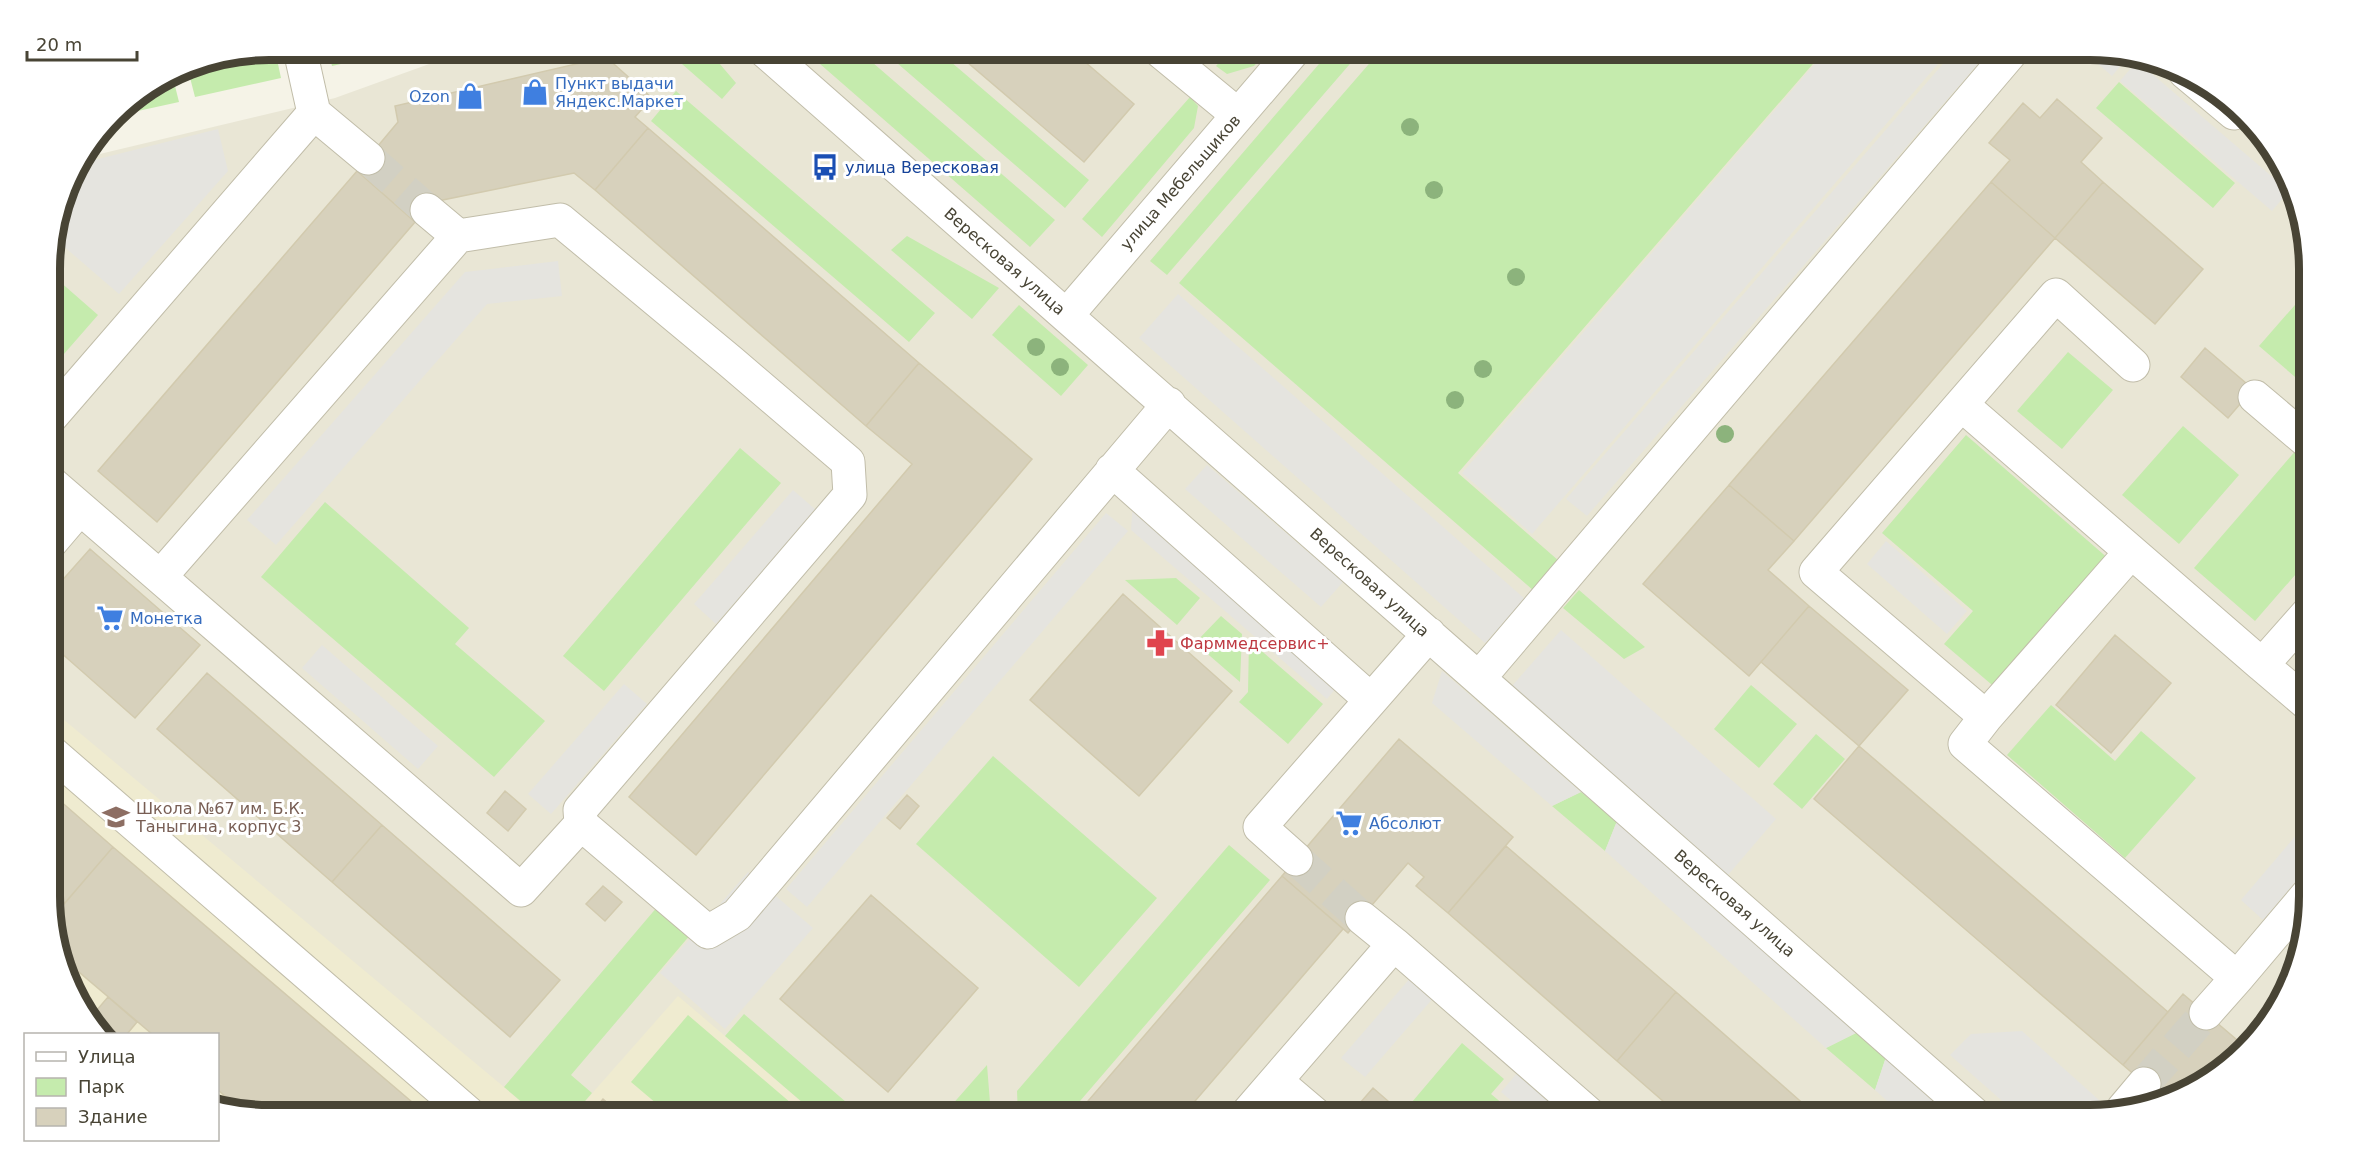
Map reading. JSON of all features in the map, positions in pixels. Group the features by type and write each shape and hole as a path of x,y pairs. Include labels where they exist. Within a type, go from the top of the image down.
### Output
{"street":[{"path":"302,60 314,113 368,158"},
{"name":"Вересковая улица","path":"775,60 1964,1105"},
{"path":"1171,60 1238,116"},
{"name":"улица Мебельщиков","path":"1067,315 1286,60"},
{"path":"1479,678 2004,60"},
{"path":"60,406 314,113"},
{"path":"427,210 459,236"},
{"path":"160,577 459,236 560,220 686,323 848,462 850,495 580,810 581,824 708,932 737,915 1169,404"},
{"path":"1986,717 1816,572 2056,295 2133,365"},
{"path":"2255,397 2299,434"},
{"path":"1962,405 2299,696"},
{"path":"1112,470 1371,700"},
{"path":"60,490 521,890 581,824"},
{"path":"60,531 80,508"},
{"path":"2131,552 1965,744 2237,978"},
{"path":"2262,665 2299,623"},
{"path":"1296,859 1260,827 1428,634"},
{"path":"60,760 459,1105"},
{"path":"2206,1013 2298,907"},
{"path":"1362,918 1579,1105"},
{"path":"1255,1105 1394,944"},
{"path":"1276,1081 1304,1105"},
{"path":"2129,1101 2144,1084"}],"shaded area":[{"path":"440,60 2090,60 2144,67 2182,82 2206,95 2228,112 2264,153 2288,202 2297,242 2299,269 2299,896 2295,937 2288,963 2277,988 2264,1012 2247,1034 2206,1070 2157,1094 2104,1105 269,1105 219,1099 219,1033 111,1033 95,1012 82,988 67,950 60,896 60,255 67,215 76,189 93,156 335,98"},
{"path":"1818,60 1941,60 1532,534 1462,473"},
{"path":"1946,60 1981,60 1587,516 1566,499"},
{"path":"2094,60 2123,63 2112,76"},
{"path":"2134,65 2144,67 2280,183 2285,196 2272,211 2120,81"},
{"path":"218,129 228,171 119,294 62,245 67,215 76,189 90,161"},
{"path":"558,261 562,296 487,304 276,545 247,520 465,272"},
{"path":"1178,294 1525,599 1485,643 1139,338"},
{"path":"1207,465 1343,582 1321,607 1185,489"},
{"path":"1135,475 1353,667 1327,699 1131,530"},
{"path":"793,490 816,510 716,624 694,604"},
{"path":"1106,513 1128,531 807,907 786,889"},
{"path":"1886,541 1967,611 1947,634 1867,564"},
{"path":"1561,630 1776,819 1728,875 1512,686"},
{"path":"322,645 438,746 418,769 302,668"},
{"path":"1442,671 1581,792 1552,806 1432,703"},
{"path":"624,684 647,704 551,814 528,794"},
{"name":"Школа №67 им. Б.К. Таныгина, корпус 3","path":"60,717 525,1105 269,1105 242,1103 219,1099 219,1033 111,1033 95,1012 82,988 67,950 62,923"},
{"path":"1617,821 1858,1032 1826,1048 1605,851"},
{"path":"2299,832 2299,878 2263,920 2241,900"},
{"path":"748,872 813,928 725,1029 660,973"},
{"path":"1412,976 1435,996 1365,1077 1341,1058"},
{"path":"678,996 805,1105 582,1105"},
{"path":"2022,1031 2104,1105 2007,1105 1950,1055 1971,1034"},
{"path":"1886,1057 1937,1105 1892,1105 1875,1090"},
{"path":"1523,1066 1568,1105 1516,1105 1501,1092"}],"green space":[{"path":"277,60 281,78 195,97 190,76 228,64"},
{"path":"330,60 359,60 332,66"},
{"path":"677,60 716,60 736,83 722,99"},
{"path":"815,60 870,60 1055,220 1030,247"},
{"path":"894,60 949,60 1089,180 1065,208"},
{"path":"1221,60 1259,60 1254,66 1227,74 1216,66"},
{"path":"1322,60 1353,60 1167,275 1150,261"},
{"path":"1372,60 1816,60 1458,473 1559,561 1534,591 1179,283"},
{"path":"2119,82 2235,183 2213,208 2096,108"},
{"path":"174,83 179,102 130,113 153,95"},
{"path":"676,91 935,313 909,342 651,121"},
{"path":"1190,97 1198,106 1194,128 1102,237 1082,219"},
{"path":"907,236 999,288 972,319 891,250"},
{"path":"60,282 98,315 60,359"},
{"path":"2299,300 2299,380 2259,346"},
{"path":"1019,305 1088,365 1061,396 992,335"},
{"path":"2068,352 2113,390 2062,449 2017,411"},
{"path":"2183,426 2239,475 2179,544 2122,495"},
{"path":"1966,435 2110,560 1998,690 1944,644 1973,611 1882,533"},
{"path":"740,448 781,483 604,691 563,656"},
{"path":"2298,448 2299,570 2255,621 2194,568"},
{"path":"325,502 469,628 455,644 545,721 494,777 261,577"},
{"path":"1176,578 1200,598 1177,625 1125,580"},
{"path":"1579,590 1645,647 1624,659 1563,608"},
{"path":"1221,616 1242,634 1240,682 1195,643"},
{"path":"1249,640 1323,704 1288,744 1239,702 1248,692"},
{"path":"1751,685 1797,724 1759,768 1714,729"},
{"path":"2051,705 2115,761 2141,731 2196,778 2125,858 2007,755"},
{"path":"1816,734 1845,759 1802,809 1773,784"},
{"path":"993,756 1157,898 1079,987 916,844"},
{"path":"1581,792 1617,821 1605,851 1552,806"},
{"path":"1229,845 1270,880 1077,1105 1018,1105 1017,1091"},
{"path":"658,906 691,934 571,1075 592,1093 582,1105 525,1105 504,1087"},
{"path":"744,1014 849,1105 805,1105 725,1036"},
{"path":"688,1015 793,1105 658,1105 631,1082"},
{"path":"1858,1032 1886,1057 1875,1090 1826,1048"},
{"path":"1462,1043 1504,1079 1491,1094 1504,1105 1409,1105"},
{"path":"987,1065 990,1105 952,1105"}],"building":[{"path":"593,60 609,60 652,98 635,117 648,128 595,190 574,173 433,202 415,222 357,171 398,122 395,106"},
{"path":"965,60 1083,60 1134,104 1084,162"},
{"path":"2057,99 2102,138 2081,162 2103,182 2055,238 1991,182 2010,160 1989,143 2023,103 2040,118"},
{"path":"648,128 919,363 866,426 595,190"},
{"path":"357,171 415,222 157,522 98,471"},
{"path":"1991,182 2055,238 1794,541 1729,485"},
{"path":"2103,182 2203,269 2155,324 2055,238"},
{"path":"2205,348 2253,389 2228,418 2181,377"},
{"path":"919,363 1032,459 696,855 629,797 912,464 866,426"},
{"path":"1729,485 1794,541 1768,570 1809,606 1749,676 1643,584"},
{"name":"Монетка","path":"90,549 200,645 135,718 60,652 60,583"},
{"path":"1123,594 1232,691 1139,796 1030,700"},
{"path":"1809,606 1908,690 1859,746 1761,662"},
{"path":"2115,635 2171,683 2111,753 2056,705"},
{"path":"207,673 382,825 332,882 157,729"},
{"path":"1399,739 1513,837 1448,913 1416,886 1424,877 1408,863 1348,933 1282,876"},
{"path":"1859,746 2168,1012 2123,1065 1814,799"},
{"path":"505,791 526,809 508,831 487,813"},
{"path":"907,795 919,806 900,829 887,818"},
{"path":"60,801 113,847 65,903 60,896"},
{"path":"382,825 560,980 510,1037 332,882"},
{"path":"1506,846 1676,992 1617,1061 1448,913"},
{"path":"113,847 412,1102 409,1105 269,1105 231,1101 219,1091 219,1033 151,1033 73,967 67,950 61,908"},
{"path":"1282,876 1343,929 1192,1105 1085,1105"},
{"path":"603,886 622,902 605,921 586,904"},
{"path":"871,895 978,988 888,1092 780,999"},
{"path":"1676,992 1805,1105 1668,1105 1617,1061"},
{"path":"2183,994 2239,1042 2206,1070 2157,1094 2123,1065"},
{"path":"108,997 137,1022 128,1033 111,1033 95,1012"},
{"path":"1373,1088 1393,1105 1358,1105"},
{"path":"603,1099 610,1105 598,1105"}],"tunnel":[{"path":"368,158 427,210"},
{"path":"1296,859 1362,918"},
{"path":"2144,1084 2206,1013"}],"place":[{"name":"Пункт выдачи Яндекс.Маркет","path":"535,92"},
{"name":"Ozon","path":"470,96"},
{"name":"улица Вересковая","path":"825,167"},
{"name":"Монетка","path":"110,618"},
{"name":"Фарммедсервис+","path":"1160,643"},
{"name":"Школа №67 им. Б.К. Таныгина, корпус 3","path":"116,817"},
{"name":"Абсолют","path":"1349,823"}]}
